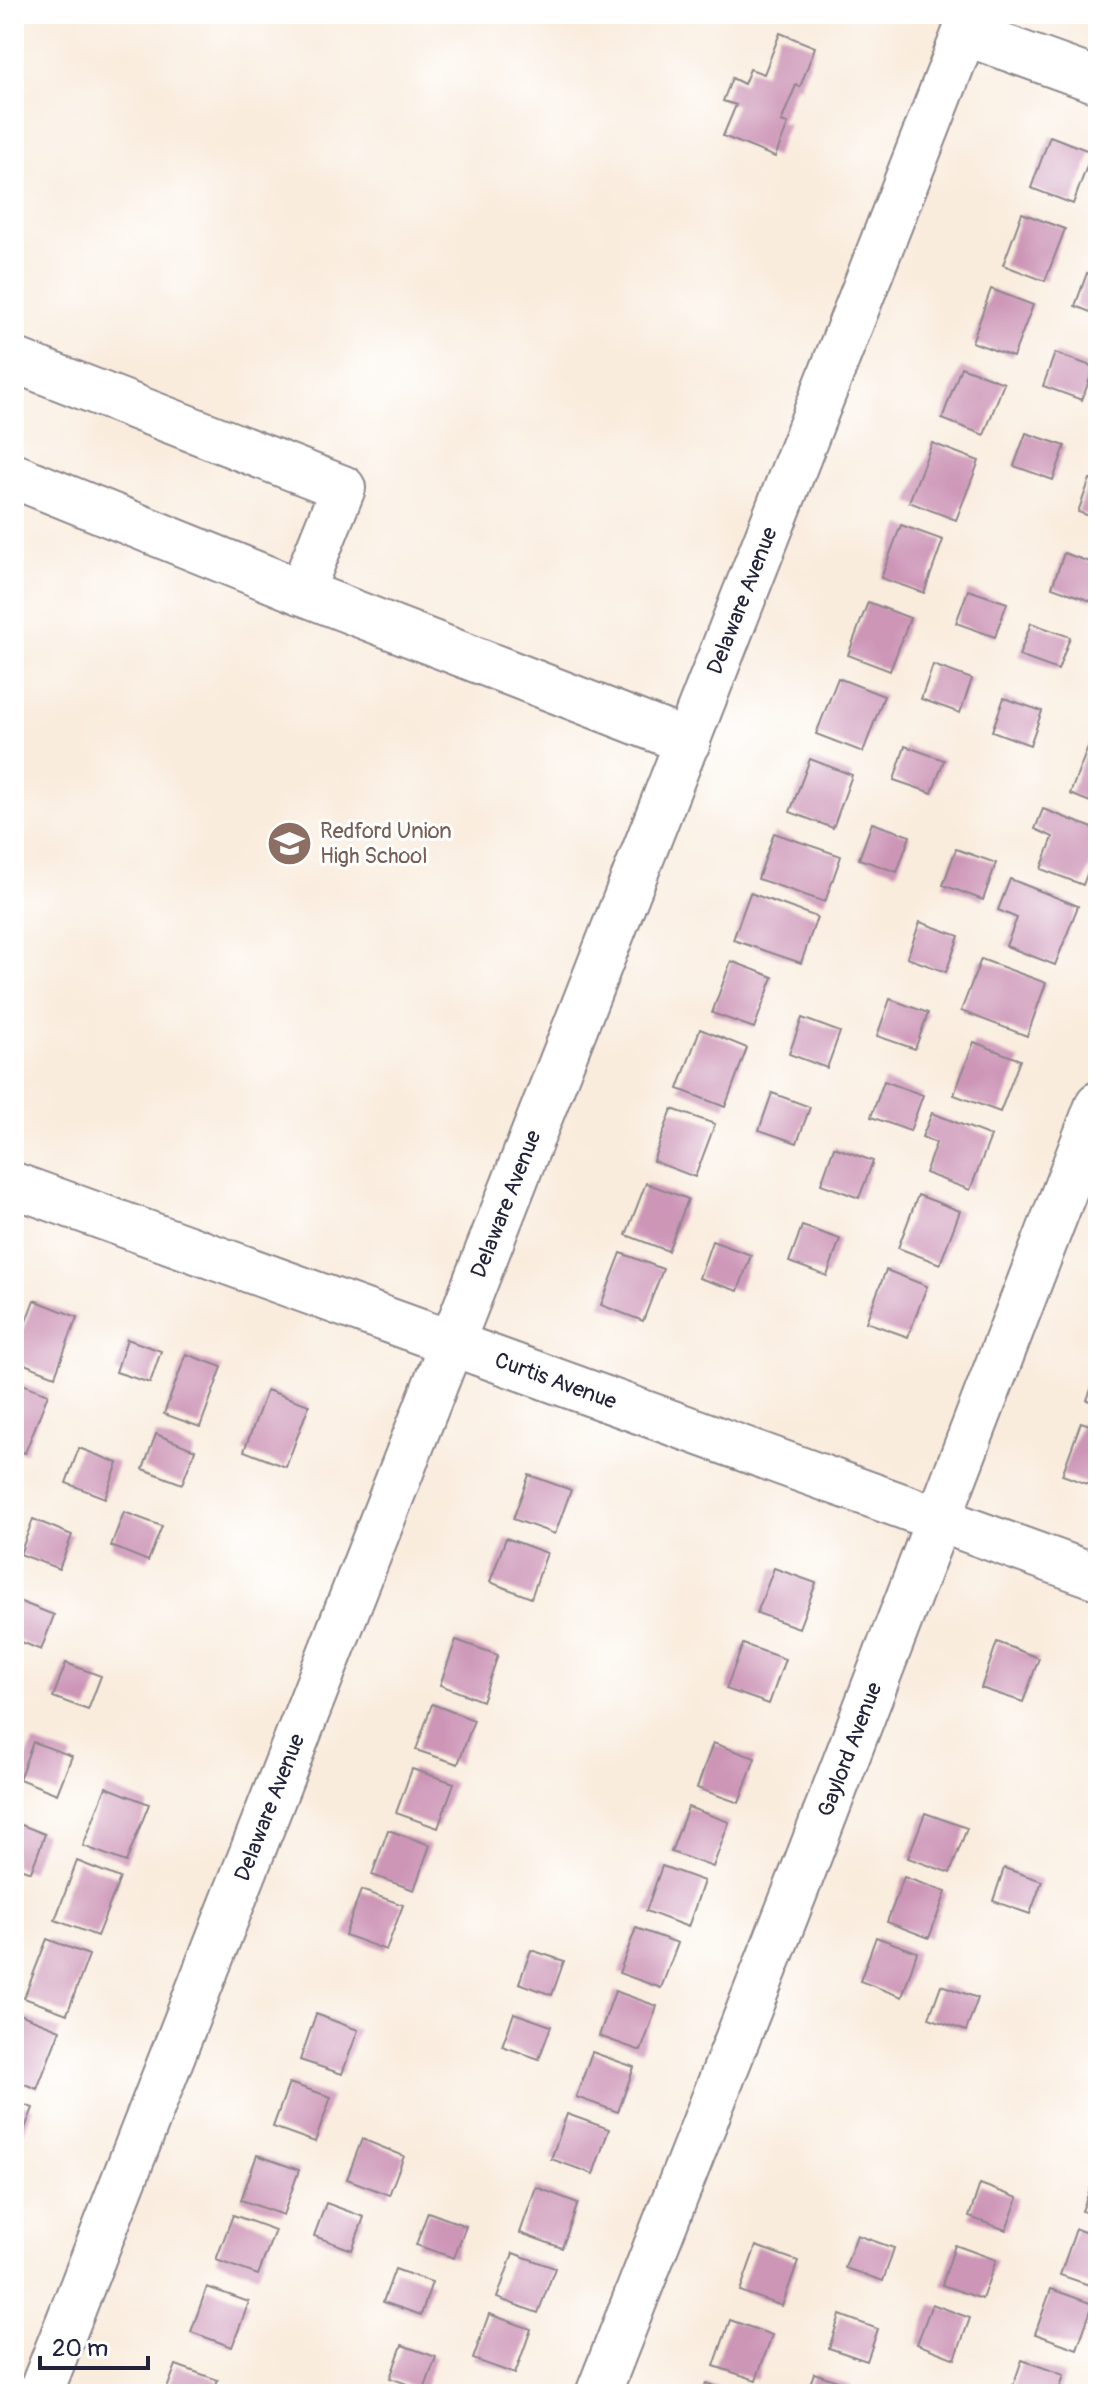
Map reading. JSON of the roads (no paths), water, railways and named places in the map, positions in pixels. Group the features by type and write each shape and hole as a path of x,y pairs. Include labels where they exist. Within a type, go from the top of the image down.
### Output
{"street":[{"path":"968,24 1098,81"},
{"name":"Delaware Avenue","path":"40,2394 968,24"},
{"path":"14,360 343,488 301,592"},
{"path":"14,476 301,592 688,742"},
{"name":"Gaylord Avenue","path":"598,2394 1098,1104"},
{"name":"Curtis Avenue","path":"14,1185 1098,1577"}],"place":[{"name":"Redford Union High School","path":"289,844"}]}
